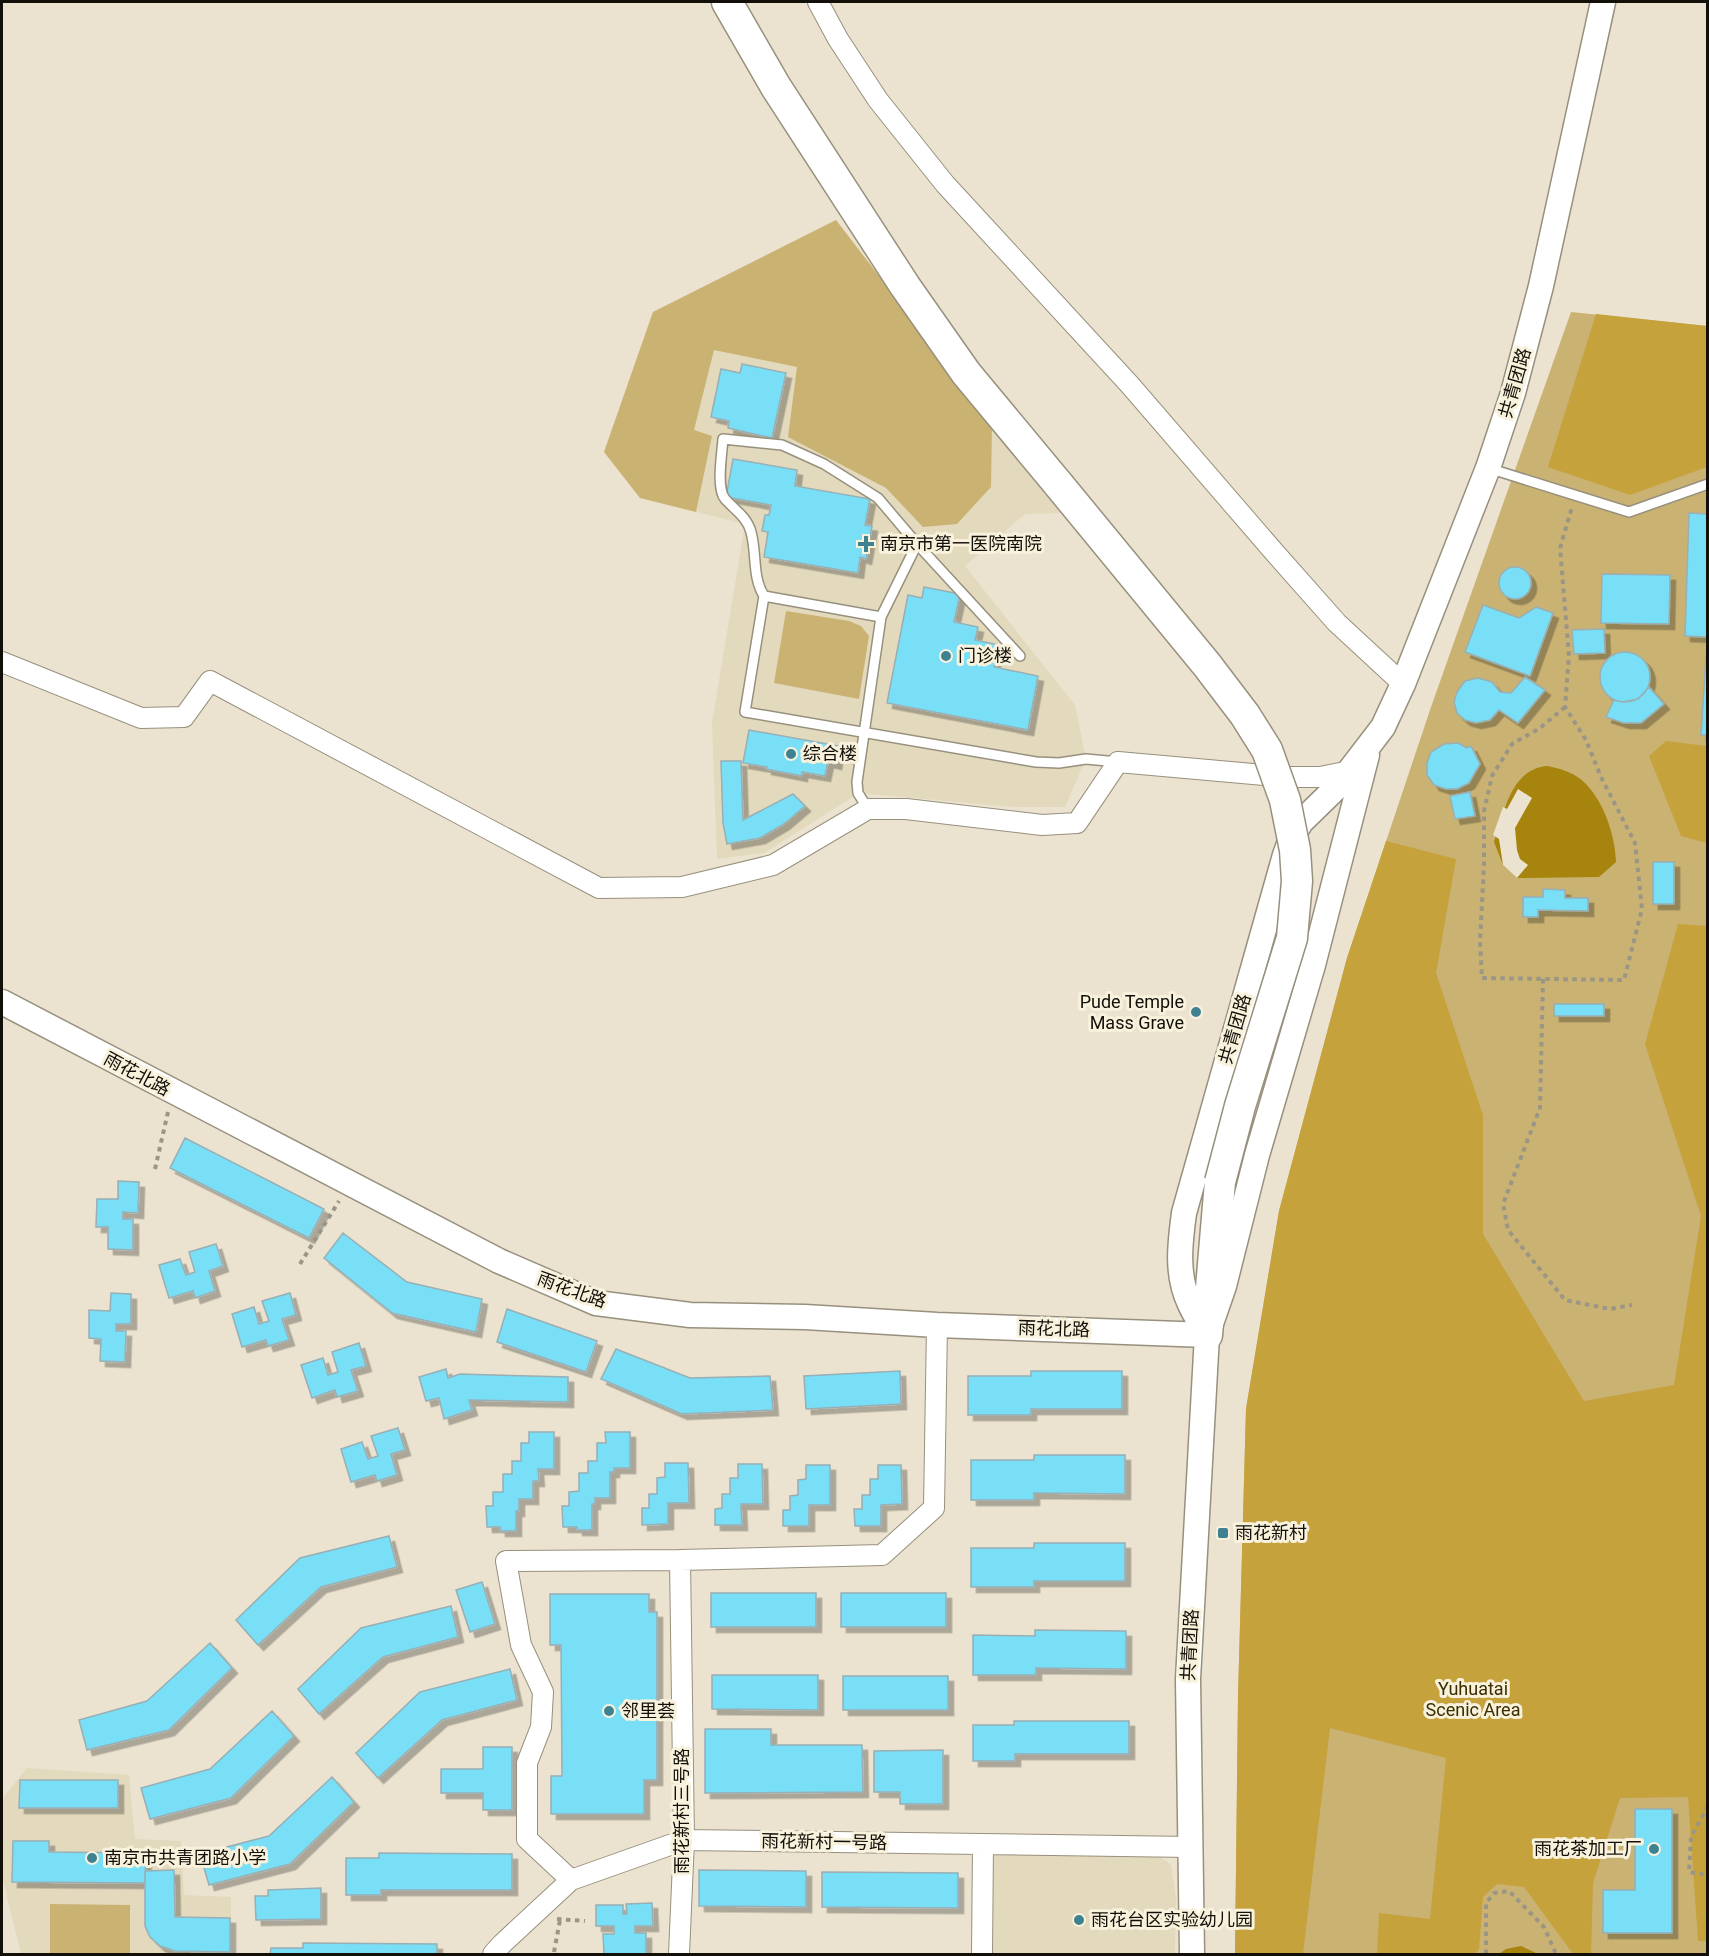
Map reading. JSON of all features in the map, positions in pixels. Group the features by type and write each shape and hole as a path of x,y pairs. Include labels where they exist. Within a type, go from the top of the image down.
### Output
{"main road":[{"path":"727,2 776,87 905,286 966,373 1207,665 1245,715 1267,750 1286,800 1295,850 1297,881 1292,938 1242,1097 1220,1182 1207,1335"}],"street":[{"path":"818,2 838,39 878,100 945,184 1130,385 1337,623 1403,684"},
{"name":"共青团路","path":"1207,1335 1188,1301 1180,1274 1180,1245 1184,1213 1290,841 1301,822 1350,771 1383,727 1403,684 1488,468 1513,393 1541,286 1603,2"},
{"path":"2,662 141,718 184,717 210,681 599,888 682,887 773,865 868,809 906,809 1042,825 1077,823 1118,762 1287,777 1320,777 1350,771"},
{"name":"共青团路","path":"1192,1954 1188,1679 1207,1335 1224,1286 1257,1155 1313,964 1370,746"},
{"name":"雨花北路","path":"2,1002 498,1261 596,1303 690,1315 805,1317 937,1325 1207,1335"},
{"path":"572,1880 527,1839 527,1763 541,1727 543,1692 521,1645 506,1561 882,1555 934,1508 937,1325"},
{"name":"雨花新村三号路","path":"679,1954 684,1840 680,1560"},
{"name":"雨花新村一号路","path":"493,1954 572,1880 684,1840 1191,1847"},
{"path":"982,1954 983,1844"}],"lane":[{"path":"1020,656 878,498 824,464 782,445 723,440 720,478 723,497 741,514 751,531 757,585 764,596 745,712 1036,762 1059,763 1086,759 1118,762"},
{"path":"1488,468 1629,512 1707,484"},
{"path":"868,809 858,793 857,782 882,617 917,544"},
{"path":"764,596 882,617"}],"path":[{"path":"1565,707 1540,728 1512,744 1492,776 1484,811 1480,941 1482,978 1624,980 1642,909 1635,843 1601,777 1586,740 1565,707 1569,656 1560,548 1575,495"},
{"path":"1543,979 1540,1108 1503,1204 1508,1230 1565,1300 1610,1309 1632,1305"},
{"path":"155,1169 172,1092"},
{"path":"300,1264 350,1184"},
{"path":"1707,1806 1691,1837 1689,1872 1707,1875"},
{"path":"1486,1954 1486,1903 1494,1893 1509,1891 1544,1927 1556,1954"},
{"path":"554,1952 560,1920"}],"shaded area":[{"name":"南京市第一医院南院","path":"836,220 1061,513 1025,514 965,566 1075,705 1086,759 1065,807 1012,807 859,793 764,853 717,859 712,723 745,524 640,498 604,452 653,312"},
{"path":"1548,766 1568,772 1582,780 1593,792 1604,811 1614,842 1616,862 1599,877 1517,878 1503,865 1494,842 1511,794 1525,775 1535,769"},
{"name":"南京市共青团路小学","path":"27,1768 129,1775 135,1839 181,1841 184,1895 231,1897 231,1954 21,1954 2,1876 2,1799"},
{"name":"雨花台区实验幼儿园","path":"983,1844 1147,1846 1171,1865 1176,1899 1175,1954 982,1954"},
{"path":"1521,1946 1538,1954 1499,1954 1506,1949"}],"green space":[{"path":"836,220 992,423 991,487 957,524 923,527 886,488 788,437 797,367 714,350 694,430 712,436 696,512 640,498 604,452 653,312"},
{"name":"Yuhuatai Scenic Area","path":"1571,312 1707,326 1707,1954 1235,1954 1238,1697 1246,1409 1279,1211 1347,958 1431,707"},
{"path":"1596,314 1707,326 1707,467 1630,495 1548,467"},
{"path":"786,611 849,621 861,626 869,636 859,699 774,683"},
{"path":"1666,741 1707,746 1707,843 1681,836 1649,756"},
{"path":"1386,841 1456,859 1436,973 1483,1115 1483,1234 1584,1401 1674,1385 1701,1216 1645,1044 1678,924 1707,926 1707,1941 1698,1941 1688,1797 1620,1798 1593,1883 1591,1954 1573,1954 1524,1887 1497,1884 1483,1897 1479,1949 1475,1954 1377,1954 1379,1913 1430,1919 1446,1758 1330,1728 1303,1954 1235,1954 1238,1697 1246,1409 1279,1211 1347,958"},
{"path":"50,1904 130,1905 130,1954 50,1954"}],"pier":[{"path":"1518,789 1532,798 1515,828 1520,859 1528,865 1517,878 1503,865 1499,839 1493,835 1503,807 1507,809"}],"building":[{"path":"742,364 786,373 772,438 728,428 729,421 711,417 721,369 740,373"},
{"path":"733,459 797,470 795,486 870,499 865,525 872,526 866,559 860,557 858,573 764,557 768,532 762,531 765,515 769,515 771,505 726,497"},
{"path":"1689,513 1708,514 1708,637 1685,636"},
{"path":"1515,567 1527,571 1531,583 1527,595 1515,599 1503,595 1499,583 1503,571"},
{"path":"1602,574 1670,575 1669,624 1601,623"},
{"name":"门诊楼","path":"924,587 960,594 954,622 978,627 975,640 999,645 994,667 1038,676 1028,730 887,703 908,595 922,598"},
{"path":"1483,605 1519,618 1536,607 1553,613 1530,676 1465,652"},
{"path":"1604,629 1605,653 1574,654 1572,630"},
{"path":"1620,652 1630,652 1643,659 1650,672 1650,682 1643,695 1630,702 1620,702 1611,698 1604,691 1600,682 1600,672 1604,663 1611,656"},
{"path":"1706,657 1708,657 1708,735 1701,735"},
{"path":"1525,677 1545,690 1518,723 1499,710 1490,720 1476,723 1465,720 1457,713 1454,702 1457,692 1465,681 1478,678 1492,682 1500,692 1511,693"},
{"path":"1649,687 1664,704 1641,723 1624,723 1606,717 1614,700 1622,702 1638,699"},
{"name":"综合楼","path":"749,730 839,746 836,764 828,762 825,776 802,772 802,776 743,763"},
{"path":"1458,743 1467,748 1471,746 1480,764 1469,783 1457,789 1446,789 1434,785 1427,775 1427,763 1431,752 1444,744"},
{"path":"721,761 741,761 743,820 793,794 805,806 784,824 760,838 727,844 723,823"},
{"path":"1470,792 1475,816 1455,819 1450,796"},
{"path":"1653,862 1674,862 1674,904 1653,904"},
{"path":"1543,889 1565,890 1565,898 1588,898 1588,911 1538,910 1538,917 1523,917 1523,897 1543,897"},
{"path":"1554,1004 1604,1004 1604,1016 1554,1016"},
{"path":"185,1138 324,1209 309,1238 170,1168"},
{"path":"118,1181 139,1182 138,1213 123,1212 123,1219 133,1219 133,1250 108,1249 108,1227 96,1227 97,1199 118,1199"},
{"path":"343,1233 407,1282 482,1299 476,1332 392,1313 324,1258"},
{"path":"216,1244 223,1266 209,1271 215,1291 195,1298 193,1291 169,1298 159,1265 180,1259 186,1275 195,1272 189,1252"},
{"path":"111,1293 131,1294 131,1324 116,1324 116,1331 126,1331 125,1362 100,1361 101,1339 89,1338 89,1310 110,1311"},
{"path":"290,1293 296,1315 282,1319 289,1340 268,1346 266,1340 242,1347 232,1314 254,1307 259,1324 269,1321 262,1301"},
{"path":"507,1309 597,1341 586,1372 497,1342"},
{"path":"359,1343 366,1366 351,1370 358,1391 337,1397 335,1390 312,1398 301,1365 323,1358 328,1375 338,1372 332,1352"},
{"path":"616,1349 690,1378 770,1376 773,1410 682,1414 601,1379"},
{"path":"446,1369 448,1378 460,1374 568,1377 568,1402 469,1400 472,1410 444,1419 439,1398 426,1401 419,1377"},
{"path":"900,1371 901,1404 806,1409 804,1376"},
{"path":"1031,1371 1122,1371 1122,1409 1031,1409 1031,1415 968,1415 968,1376 1031,1376"},
{"path":"398,1428 405,1450 391,1454 397,1475 377,1481 375,1475 351,1482 341,1449 362,1442 368,1459 378,1456 371,1436"},
{"path":"529,1432 554,1432 554,1469 538,1469 539,1481 533,1481 533,1499 519,1499 519,1511 516,1511 516,1531 500,1531 500,1527 487,1527 486,1506 493,1506 493,1492 503,1492 503,1474 512,1474 512,1461 521,1461 521,1443 529,1443"},
{"path":"605,1432 630,1432 630,1468 614,1468 614,1472 610,1472 610,1498 595,1498 595,1504 592,1504 592,1530 563,1527 562,1506 569,1506 569,1492 579,1491 579,1473 588,1473 588,1461 597,1461 597,1443 606,1443"},
{"path":"1034,1455 1125,1455 1125,1494 1034,1493 1034,1500 971,1500 971,1460 1034,1460"},
{"path":"665,1463 688,1463 689,1503 668,1503 668,1524 642,1525 642,1508 649,1508 649,1494 657,1494 657,1478 665,1477"},
{"path":"738,1464 762,1464 763,1504 741,1504 742,1525 715,1525 715,1509 722,1508 722,1494 730,1494 730,1478 738,1478"},
{"path":"806,1465 830,1465 830,1505 809,1505 809,1526 783,1526 783,1510 790,1510 790,1496 798,1495 798,1480 806,1479"},
{"path":"878,1465 901,1465 902,1504 881,1505 881,1526 855,1526 854,1509 862,1509 862,1495 870,1495 870,1479 878,1479"},
{"path":"389,1536 397,1567 321,1587 258,1645 236,1620 300,1558"},
{"path":"1034,1543 1125,1543 1125,1581 1034,1581 1034,1587 971,1587 971,1548 1034,1548"},
{"path":"482,1582 495,1624 470,1632 456,1590"},
{"path":"711,1593 816,1593 816,1627 711,1627"},
{"path":"841,1593 946,1593 946,1627 841,1627"},
{"name":"邻里荟","path":"550,1594 649,1594 649,1612 657,1612 657,1780 644,1780 644,1814 551,1814 551,1776 562,1776 561,1645 550,1645"},
{"path":"451,1606 458,1637 383,1657 319,1714 298,1689 361,1628"},
{"path":"1035,1630 1126,1631 1126,1669 1036,1668 1036,1675 973,1675 973,1635 1035,1636"},
{"path":"210,1643 232,1668 169,1730 87,1750 79,1720 147,1701"},
{"path":"510,1669 517,1700 442,1720 378,1778 356,1753 420,1692"},
{"path":"712,1675 818,1675 818,1710 712,1709"},
{"path":"843,1676 948,1676 948,1710 843,1710"},
{"path":"272,1711 294,1736 231,1798 150,1819 141,1788 210,1769"},
{"path":"1014,1721 1129,1721 1129,1754 1015,1754 1015,1761 973,1761 973,1725 1014,1725"},
{"path":"705,1729 771,1729 771,1745 862,1745 863,1792 705,1793"},
{"path":"483,1747 512,1747 512,1810 483,1810 483,1793 441,1793 441,1769 483,1769"},
{"path":"943,1750 943,1804 900,1804 900,1792 874,1792 874,1751"},
{"path":"332,1777 354,1802 290,1864 209,1885 200,1854 269,1836"},
{"path":"20,1780 118,1780 118,1808 19,1808"},
{"name":"雨花茶加工厂","path":"1635,1809 1672,1809 1672,1933 1603,1933 1603,1890 1635,1890"},
{"path":"13,1841 49,1841 49,1852 146,1853 145,1883 12,1882"},
{"path":"379,1853 512,1854 512,1890 381,1890 381,1895 346,1895 346,1858 379,1858"},
{"path":"174,1870 175,1917 230,1918 230,1952 175,1951 160,1946 150,1937 145,1926 145,1871"},
{"path":"699,1870 806,1871 806,1907 699,1906"},
{"path":"822,1872 958,1873 958,1908 822,1907"},
{"path":"321,1888 321,1919 256,1920 255,1896 268,1896 268,1890"},
{"path":"652,1903 653,1926 635,1926 635,1933 646,1933 646,1954 604,1954 603,1934 614,1934 614,1926 596,1926 596,1905 623,1905 623,1914 627,1914 626,1904"},
{"path":"303,1943 437,1944 437,1954 270,1954 271,1948 303,1948"}],"place":[{"name":"南京市第一医院南院","path":"866,544"},
{"name":"门诊楼","path":"946,656"},
{"name":"综合楼","path":"791,754"},
{"name":"Pude Temple Mass Grave","path":"1196,1012"},
{"name":"雨花新村","path":"1223,1533"},
{"name":"邻里荟","path":"609,1711"},
{"name":"雨花茶加工厂","path":"1654,1849"},
{"name":"南京市共青团路小学","path":"92,1858"},
{"name":"雨花台区实验幼儿园","path":"1079,1920"}]}
